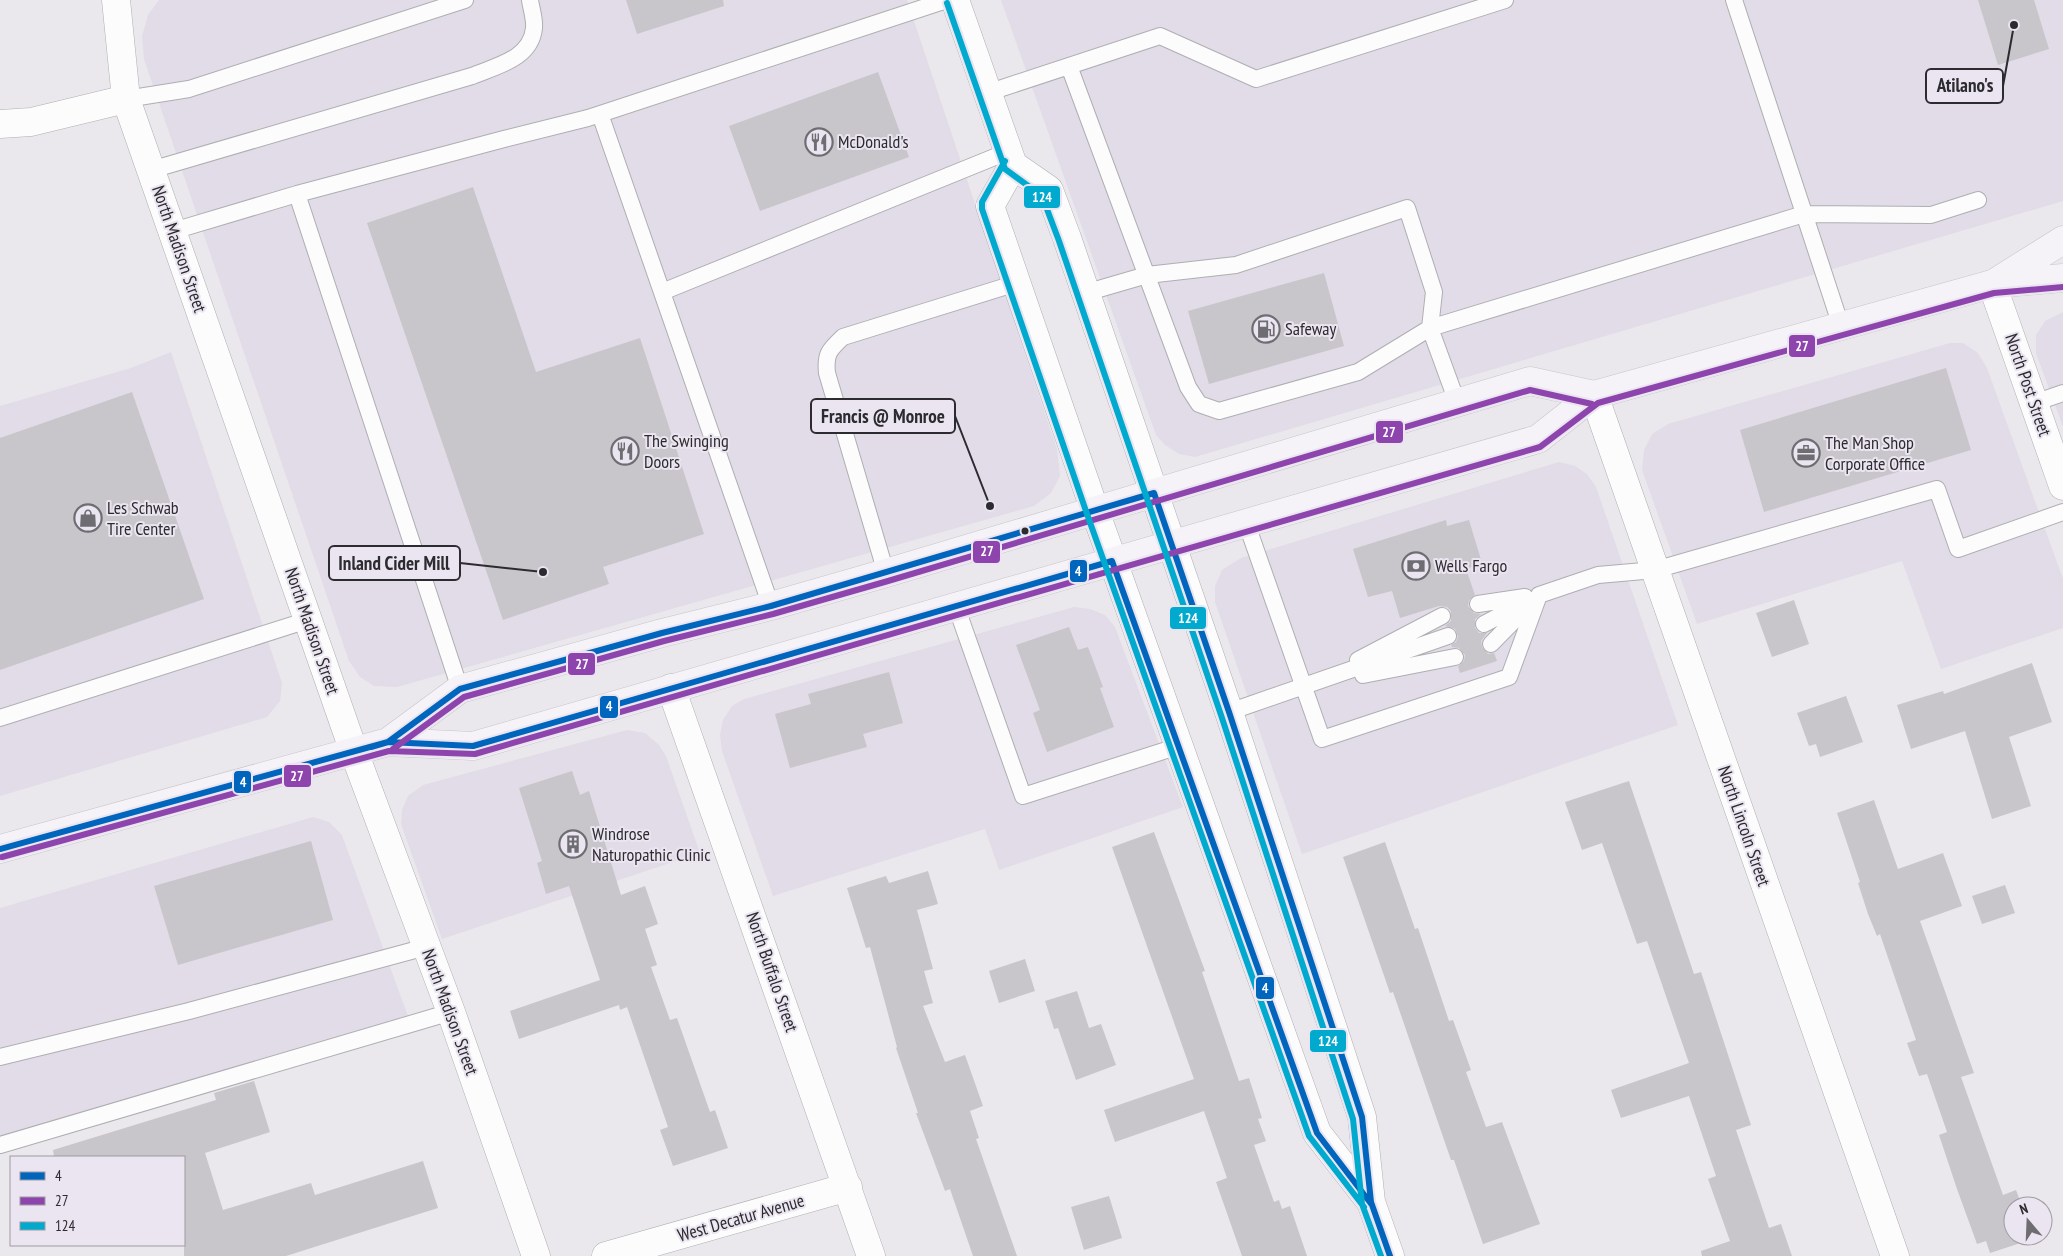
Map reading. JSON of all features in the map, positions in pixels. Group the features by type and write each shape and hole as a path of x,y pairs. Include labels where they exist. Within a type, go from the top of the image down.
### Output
{"main road":[{"path":"1992,284 2063,240"},
{"path":"0,849 388,742 473,746 1538,439 1594,395 1992,284 2063,278"},
{"path":"388,742 460,689 662,633 771,606 886,573 1457,402 1530,381 1594,395"}],"street":[{"name":"North Madison Street","path":"116,0 126,99 354,752 450,1012 536,1256"},
{"path":"955,0 1010,158 1049,190 1085,293 1229,712 1362,1117 1371,1202 1390,1256"},
{"path":"0,124 31,122 126,99"},
{"path":"1010,158 990,206 1112,561 1317,1133 1371,1202"},
{"name":"North Post Street","path":"1992,284 2063,486"},
{"name":"North Lincoln Street","path":"1594,395 1894,1256"},
{"name":"North Buffalo Street","path":"671,688 871,1256"},
{"name":"West Decatur Avenue","path":"606,1256 848,1188"}],"lane":[{"path":"126,99 189,89 466,0"},
{"path":"151,170 472,76 515,58 527,48 535,27 530,0"},
{"path":"173,231 297,194 600,114 947,0"},
{"path":"987,93 1160,36 1256,79 1505,0"},
{"path":"1734,0 1841,326"},
{"path":"1069,66 1188,387 1199,404 1219,411 1358,372 1430,328 1804,214 1931,215 1978,200"},
{"path":"600,114 771,606"},
{"path":"662,292 1010,158"},
{"path":"297,194 460,689"},
{"path":"1085,293 1147,275 1236,265 1407,208 1434,292 1430,328 1457,402"},
{"path":"886,573 826,373 825,360 830,349 843,337 1017,283"},
{"path":"2034,403 2063,393"},
{"path":"1484,624 1539,595 1598,575 1655,570 1937,489 1958,549 2063,512"},
{"path":"1246,522 1322,739 1509,677 1539,595"},
{"path":"1478,604 1539,595"},
{"path":"1491,644 1539,595"},
{"path":"956,606 1023,796 1179,746"},
{"path":"1305,687 1442,616"},
{"path":"0,718 308,620"},
{"path":"1229,712 1448,636"},
{"path":"1305,687 1455,657"},
{"path":"0,1057 189,1011 426,947"},
{"path":"0,1145 450,1012"}],"shaded area":[{"path":"159,0 907,0 1057,449 1060,476 1051,493 1034,506 397,687 374,686 360,677 349,661 144,59 142,36 148,15"},
{"path":"1001,0 2063,0 2063,201 1195,457 1179,454 1165,445 1156,435"},
{"path":"2063,312 2063,427 2036,353 2036,335 2045,321"},
{"path":"1950,343 1963,343 1978,353 1987,368 2063,579 2063,628 1941,669 1902,561 1697,624 1642,470 1644,450 1652,434 1668,424"},
{"path":"171,352 282,683 280,701 267,717 0,796 0,406 131,368"},
{"path":"1559,462 1575,466 1587,474 1596,487 1678,725 1302,854 1215,602 1215,586 1222,570 1241,558"},
{"path":"1074,607 1090,609 1105,615 1115,627 1183,807 999,870 985,829 773,896 722,751 720,735 723,720 732,706 744,699"},
{"path":"627,730 645,733 659,745 666,756 700,853 442,939 401,824 402,810 408,796 423,785"},
{"path":"313,817 329,822 342,835 409,1019 0,1138 0,908"}],"building":[{"path":"626,0 723,0 724,6 637,34"},
{"path":"1978,0 2034,0 2049,49 1998,65"},
{"name":"McDonald's","path":"878,72 909,157 760,211 729,126"},
{"path":"473,187 536,372 640,338 704,534 603,567 609,584 503,620 367,223"},
{"name":"Safeway","path":"1324,273 1344,346 1209,384 1188,311"},
{"path":"1946,368 1971,450 1764,512 1740,430"},
{"name":"Les Schwab Tire Center","path":"132,392 204,599 0,670 0,438"},
{"name":"Wells Fargo","path":"1446,520 1447,526 1469,520 1482,563 1466,569 1475,595 1469,600 1468,606 1474,613 1481,614 1475,619 1475,628 1479,633 1487,633 1481,641 1482,647 1488,654 1494,653 1497,661 1460,673 1458,666 1464,661 1465,655 1459,648 1452,647 1451,645 1456,642 1458,637 1455,629 1445,626 1451,621 1451,611 1447,607 1439,606 1400,618 1392,591 1368,597 1353,549"},
{"path":"1794,600 1809,644 1772,657 1756,613"},
{"path":"1069,627 1078,650 1088,647 1103,687 1100,688 1114,727 1047,752 1033,713 1040,710 1016,645"},
{"path":"2032,663 2052,722 2009,737 2031,806 1992,819 1965,731 1911,749 1897,705 1943,691 1944,694"},
{"path":"889,672 903,723 863,734 867,747 790,768 775,714 811,704 808,694"},
{"path":"1846,696 1863,742 1820,757 1816,744 1809,746 1797,713"},
{"path":"572,771 580,795 589,791 621,895 645,886 658,924 645,929 657,965 651,967 670,1020 677,1018 710,1112 715,1110 728,1148 673,1166 660,1130 668,1127 627,1007 620,1010 619,1005 519,1039 510,1011 600,980 569,886 546,894 537,863 542,861 519,788"},
{"path":"1629,781 1694,974 1701,972 1751,1125 1736,1130 1769,1228 1781,1224 1792,1256 1702,1256 1701,1251 1730,1241 1708,1179 1716,1176 1689,1096 1621,1118 1611,1090 1689,1063 1647,941 1637,944 1602,843 1582,850 1565,802"},
{"path":"1874,800 1898,869 1943,853 1962,906 1920,921 1974,1073 1961,1077 2003,1195 2016,1190 2018,1196 2003,1196 2003,1246 2012,1246 1990,1253 1986,1241 1977,1244 1939,1135 1947,1132 1927,1074 1919,1076 1907,1043 1916,1040 1880,934 1877,936 1868,914 1858,883 1860,882 1837,813"},
{"path":"1154,832 1205,971 1202,972 1239,1081 1249,1078 1262,1118 1258,1119 1266,1141 1254,1145 1274,1202 1279,1200 1282,1209 1290,1206 1307,1256 1242,1256 1216,1182 1227,1178 1204,1111 1115,1142 1104,1110 1194,1079 1112,847"},
{"path":"311,841 333,920 178,965 154,886"},
{"path":"1385,842 1415,929 1418,928 1449,1021 1453,1020 1471,1070 1466,1072 1486,1127 1502,1122 1540,1224 1483,1244 1454,1160 1451,1160 1393,992 1390,993 1343,857"},
{"path":"928,871 938,904 917,910 933,969 924,971 933,1003 923,1006 945,1062 965,1055 983,1106 970,1111 979,1138 976,1139 1017,1256 973,1256 950,1189 945,1191 916,1113 918,1113 896,1048 870,947 866,948 847,888 886,876 889,883"},
{"path":"2005,885 2015,913 1982,924 1972,896"},
{"path":"1025,959 1035,991 999,1003 989,971"},
{"path":"1077,991 1089,1028 1101,1024 1116,1065 1076,1080 1058,1028 1054,1029 1045,1001"},
{"path":"254,1081 270,1132 205,1153 223,1210 311,1183 315,1195 423,1161 438,1208 286,1256 184,1256 185,1156 54,1156 53,1150 216,1100 214,1093"},
{"path":"1109,1196 1122,1238 1084,1250 1071,1207"}],"transit line":[{"name":"124","path":"947,3 1005,169 1042,196 1059,241 1221,715 1353,1119 1362,1204 1381,1256"},
{"name":"124","path":"1005,161 982,202 982,209 1087,514 1309,1136 1364,1207"},
{"name":"27","path":"2,857 389,751 475,754 1540,447 1598,403 1994,293 2063,287"},
{"name":"27","path":"393,749 464,697 888,581 1530,390 1592,404"},
{"name":"4","path":"0,849 388,742 460,689 662,633 771,606 1154,493 1229,712 1362,1117 1371,1202 1390,1256"},
{"name":"4","path":"371,747 388,742 473,746 1112,561 1317,1133 1372,1205"}],"place":[{"name":"Atilano's","path":"2014,25"},
{"name":"McDonald's","path":"819,142"},
{"name":"Safeway","path":"1266,329"},
{"name":"The Swinging Doors","path":"625,451"},
{"name":"The Man Shop Corporate Office","path":"1806,453"},
{"name":"Francis @ Monroe","path":"990,506"},
{"name":"Les Schwab Tire Center","path":"88,518"},
{"name":"Wells Fargo","path":"1416,566"},
{"name":"Inland Cider Mill","path":"543,572"},
{"name":"Windrose Naturopathic Clinic","path":"573,844"}]}
